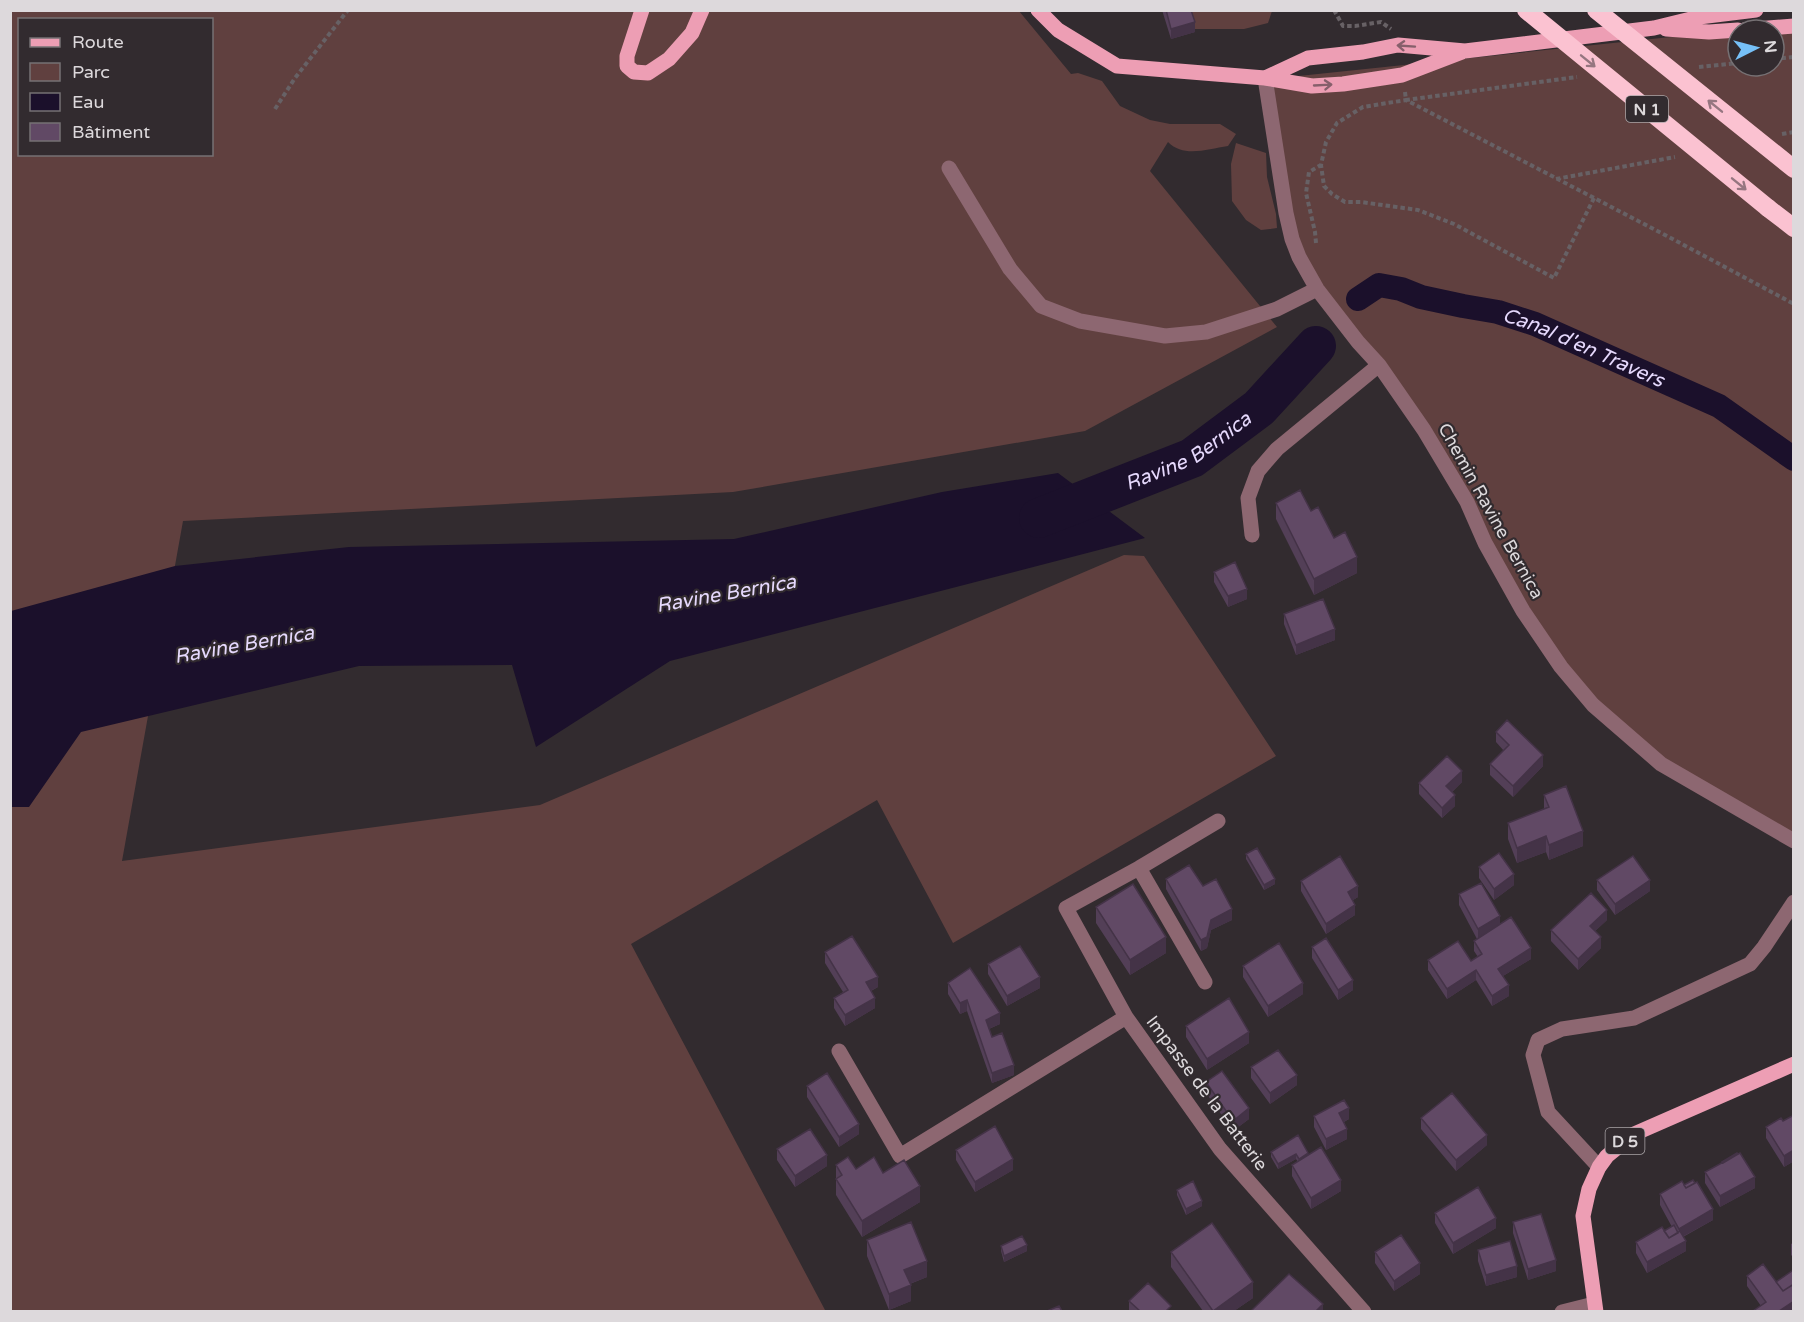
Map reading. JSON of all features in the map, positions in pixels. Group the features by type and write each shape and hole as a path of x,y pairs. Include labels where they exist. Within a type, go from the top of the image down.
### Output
{"highway":[{"name":"N 1","path":"1526,10 1794,228"},
{"name":"N 1","path":"1596,10 1794,169"}],"main road":[{"path":"642,10 627,56 627,66 634,72 648,73 669,59 692,33 702,10"},
{"path":"1038,10 1058,30 1117,66 1265,78 1312,86 1402,75 1464,51"},
{"path":"1265,78 1308,58 1363,52 1398,45 1464,51 1654,28 1699,17 1755,10"},
{"path":"1654,28 1709,32 1726,31"},
{"name":"D 5","path":"1595,1308 1583,1216 1589,1189 1607,1156 1634,1134 1794,1064"}],"street":[{"name":"Chemin Ravine Bernica","path":"1265,78 1292,239 1299,257 1317,289 1379,365 1424,430 1467,502 1485,543 1523,611 1561,667 1593,705 1660,764 1794,841"},
{"path":"949,168 1011,269 1041,306 1080,321 1165,336 1206,332 1277,309 1317,289"},
{"path":"1252,535 1248,498 1258,471 1277,449 1379,365"},
{"path":"1205,982 1138,868 1218,821"},
{"name":"Impasse de la Batterie","path":"1138,868 1066,908 1126,1017 1220,1149 1364,1311"},
{"path":"1599,1167 1548,1112 1533,1055 1538,1040 1562,1029 1634,1018 1750,964 1794,902"},
{"path":"839,1051 900,1156 1126,1017"},
{"path":"1562,1311 1595,1308"}],"path":[{"path":"275,109 295,78 348,10"},
{"path":"1334,10 1343,26 1381,22 1390,27 1398,45"},
{"path":"1689,68 1726,64"},
{"path":"1402,75 1406,100"},
{"path":"1587,76 1363,107 1337,123 1326,142 1321,165 1324,186 1345,202 1362,202 1418,210 1454,224 1554,278 1594,198"},
{"path":"1406,100 1794,304"},
{"path":"1556,179 1656,161"},
{"path":"1316,254 1315,231 1306,193 1309,172 1321,165"}],"green space":[{"path":"10,11 1019,11 1071,74 1078,73 1102,81 1120,106 1150,120 1170,124 1220,124 1236,134 1228,146 1204,150 1181,150 1168,142 1150,171 1277,327 1085,431 733,492 183,521 122,861 540,805 1124,555 1144,556 1276,756 953,943 877,800 631,944 825,1310 11,1311"},
{"path":"1177,11 1272,11 1268,23 1244,29 1194,29"},
{"path":"1793,24 1793,841 1661,764 1561,667 1467,502 1299,257 1269,79 1726,31 1726,78 1786,78 1786,26"},
{"path":"1236,143 1266,153 1267,177 1277,228 1261,230 1246,220 1232,201 1231,164"}],"water":[{"path":"1058,473 1145,538 670,661 536,747 512,665 359,666 81,732 29,807 11,807 11,611 175,566 349,547 734,539 942,492"}],"building":[{"path":"1166,10 1191,10 1195,22 1171,29"},
{"path":"1300,490 1311,511 1318,507 1334,538 1345,532 1357,557 1314,579 1276,503"},
{"path":"1235,562 1247,589 1228,596 1214,572"},
{"path":"1323,599 1335,629 1296,645 1284,614"},
{"path":"1507,720 1543,755 1513,786 1490,764 1509,745 1496,732"},
{"path":"1447,756 1462,771 1446,786 1455,795 1442,808 1419,783"},
{"path":"1566,786 1583,831 1549,845 1546,836 1517,848 1508,823 1549,807 1544,795"},
{"path":"1257,848 1275,879 1264,885 1246,854"},
{"path":"1499,853 1514,874 1494,889 1479,867"},
{"path":"1340,856 1358,886 1348,892 1355,905 1326,924 1301,881"},
{"path":"1633,856 1650,880 1615,904 1597,880"},
{"path":"1189,865 1203,886 1216,879 1232,909 1211,920 1207,937 1201,940 1166,879"},
{"path":"1481,883 1500,916 1478,929 1459,894"},
{"path":"1133,884 1166,937 1130,960 1096,907"},
{"path":"1591,893 1607,910 1590,926 1601,937 1578,959 1551,930"},
{"path":"1511,917 1531,948 1498,969 1509,985 1492,996 1476,970 1447,989 1428,960 1458,941 1471,961 1482,954 1474,941"},
{"path":"852,936 878,977 866,982 875,998 845,1015 834,998 848,990 825,952"},
{"path":"1326,938 1353,980 1338,990 1312,947"},
{"path":"1279,943 1303,983 1268,1006 1243,966"},
{"path":"1020,946 1040,977 1007,996 988,964"},
{"path":"970,968 1000,1013 986,1020 992,1037 1002,1033 1014,1065 992,1073 967,1000 960,1003 948,983"},
{"path":"1229,998 1249,1032 1207,1059 1186,1026"},
{"path":"1278,1050 1297,1075 1270,1093 1251,1067"},
{"path":"1222,1071 1249,1108 1233,1121 1206,1082"},
{"path":"827,1073 859,1124 839,1137 807,1086"},
{"path":"1452,1093 1487,1135 1456,1160 1421,1118"},
{"path":"1344,1100 1349,1108 1339,1113 1347,1129 1326,1139 1314,1116"},
{"path":"1794,1115 1794,1150 1784,1156 1766,1127 1781,1118 1783,1121"},
{"path":"995,1126 1013,1159 975,1182 956,1150"},
{"path":"810,1129 827,1155 795,1176 777,1149"},
{"path":"1298,1135 1308,1153 1299,1159 1296,1154 1278,1164 1271,1152"},
{"path":"1321,1147 1341,1180 1311,1198 1292,1165"},
{"path":"1737,1153 1738,1154 1722,1162"},
{"path":"1740,1153 1755,1177 1720,1196 1705,1172"},
{"path":"848,1157 856,1169 874,1157 883,1173 904,1160 920,1186 862,1221 836,1179 842,1175 836,1165"},
{"path":"1693,1180 1695,1183 1686,1188 1684,1185"},
{"path":"1193,1181 1202,1201 1186,1209 1177,1190"},
{"path":"1682,1181 1686,1188 1697,1182 1713,1209 1679,1229 1660,1194"},
{"path":"1478,1187 1496,1218 1453,1243 1435,1213"},
{"path":"1541,1214 1556,1260 1528,1269 1513,1222"},
{"path":"911,1222 927,1261 904,1270 911,1285 889,1294 867,1240"},
{"path":"1212,1223 1253,1282 1213,1311 1171,1252"},
{"path":"1674,1225 1678,1233 1669,1238 1664,1231"},
{"path":"1662,1227 1669,1238 1680,1231 1686,1241 1647,1262 1636,1242"},
{"path":"1401,1235 1420,1263 1394,1281 1375,1252"},
{"path":"1022,1236 1027,1245 1004,1256 1001,1246"},
{"path":"1510,1241 1517,1266 1486,1275 1478,1250"},
{"path":"1763,1264 1783,1291 1794,1284 1794,1301 1779,1311 1753,1311 1766,1302 1747,1276"},
{"path":"1792,1271 1794,1284 1783,1291 1776,1282"},
{"path":"1289,1274 1323,1304 1316,1311 1252,1310"},
{"path":"1148,1283 1171,1306 1166,1311 1140,1311 1129,1301"},
{"path":"1059,1306 1062,1311 1047,1311"}],"waterway":[{"name":"Canal d'en Travers","path":"1358,299 1379,285 1401,289 1421,297 1498,312 1535,324 1719,406 1794,459"},
{"name":"Ravine Bernica","path":"1039,518 1192,458 1259,408 1316,346"}]}
